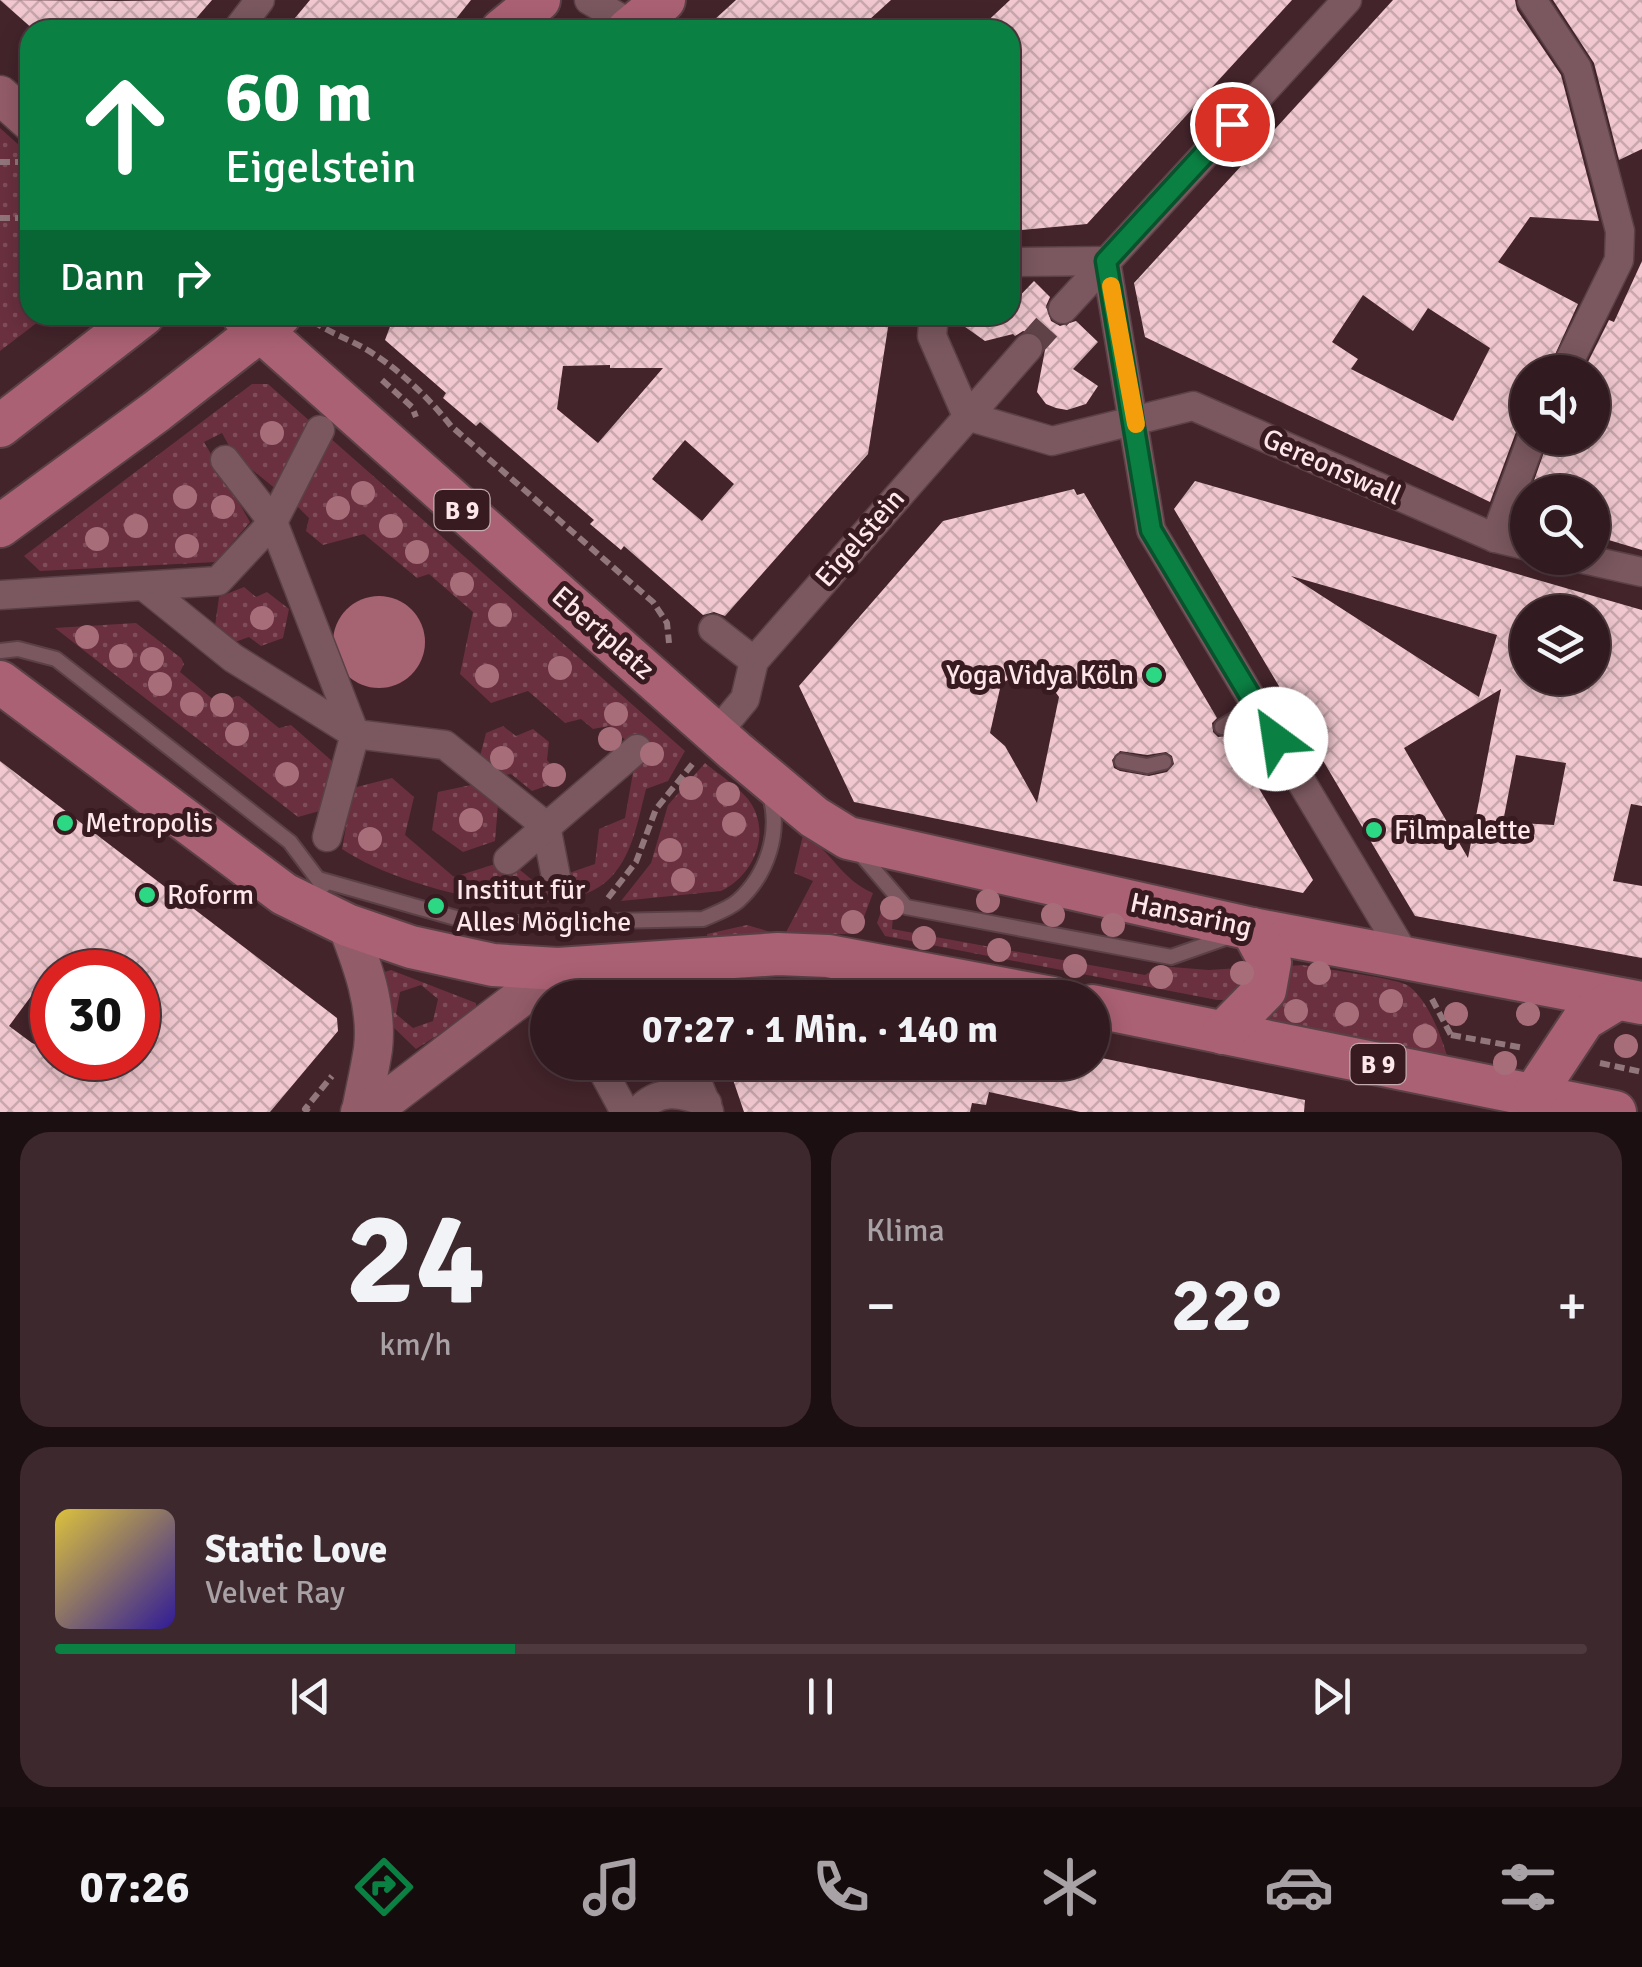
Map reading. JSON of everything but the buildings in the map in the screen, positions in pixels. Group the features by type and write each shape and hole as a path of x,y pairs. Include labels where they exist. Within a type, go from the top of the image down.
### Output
{"main road":[{"path":"514,20 538,0"},
{"path":"0,95 20,113"},
{"path":"2,429 132,325"},
{"name":"Ebertplatz","path":"0,526 157,412 255,325"},
{"name":"Ebertplatz","path":"266,325 762,774"},
{"path":"0,682 284,894 348,925 411,947 550,980"},
{"name":"Hansaring","path":"762,774 814,817 848,838 1252,929 1629,1001"},
{"path":"348,925 371,1002 373,1045 360,1112"},
{"path":"1223,1033 1265,990 1270,962 1252,929"},
{"path":"633,980 681,978 778,954 828,956 956,980"},
{"path":"1532,1104 1584,1019 1629,1001"},
{"path":"360,1112 389,1098 530,1004"},
{"name":"B 9","path":"1110,1010 1532,1104 1615,1112"}],"street":[{"path":"245,20 260,0"},
{"path":"589,0 639,20"},
{"path":"1532,0 1577,68 1620,230 1619,260 1572,355"},
{"path":"1063,309 1332,5"},
{"path":"1020,262 1106,261"},
{"path":"1106,261 1151,530 1406,957"},
{"path":"933,325 932,336 967,416 1052,441 1135,420"},
{"name":"Eigelstein","path":"716,734 744,699 742,656 1028,348"},
{"name":"Gereonswall","path":"1135,420 1193,406 1510,542"},
{"path":"0,595 218,581 273,522 320,430"},
{"path":"1495,538 1526,455"},
{"path":"225,460 273,522 355,734 326,837"},
{"path":"1610,565 1642,572"},
{"path":"144,587 233,658 355,734 445,745 546,826"},
{"path":"713,629 742,656"},
{"path":"508,860 637,749"},
{"path":"546,826 546,880"},
{"path":"607,1080 624,1112"},
{"path":"696,1080 708,1108"},
{"path":"636,1112 666,1093 682,1093 708,1108"}],"lane":[{"path":"0,652 18,649 56,660 290,842 348,925"},
{"path":"1222,727 1256,706"},
{"path":"1122,760 1147,766 1164,762"},
{"path":"318,879 477,924 703,920 736,904 762,874 773,836 772,803 762,774"}],"path":[{"path":"319,325 366,349 393,370 451,426 653,602 667,623 672,658"},
{"path":"382,380 412,406 416,417"},
{"path":"575,922 601,906 622,882 636,862 656,809 716,734"},
{"path":"308,1112 305,1109 336,1072"}],"shaded area":[{"path":"0,128 20,146 20,325 34,325 0,351"},
{"path":"252,384 268,384 312,423 277,490 234,455 222,433 204,442 250,522 216,562 40,571 24,556"},
{"path":"329,437 685,751 668,781 646,789 623,862 607,881 582,895 550,902 513,902 435,888 367,863 342,849 353,788 392,778 414,797 405,835 454,877 508,860 537,884 595,864 599,829 625,818 637,750 609,726 593,729 581,719 565,723 528,691 491,703 460,674 473,612 429,574 417,578 364,534 323,545 306,531 309,518 297,506"},
{"path":"244,587 256,597 267,592 289,609 283,638 261,646 249,637 235,642 215,626 219,597"},
{"path":"379,596 397,599 412,609 422,624 422,660 412,675 397,685 379,688 361,685 346,675 336,660 333,642 336,624 346,609 361,599"},
{"path":"136,623 181,658 184,664 180,672 215,701 239,696 279,728 291,725 332,761 323,810 298,817 55,628"},
{"path":"503,726 516,736 533,729 549,742 547,760 554,768 549,785 532,791 511,774 498,776 479,760 486,733"},
{"path":"705,763 752,805 759,830 749,866 721,891 621,901 651,863 668,805"},
{"path":"471,785 498,804 495,841 463,852 432,830 438,792"},
{"path":"803,835 822,848 852,880 873,893 858,933 708,943 707,934 747,925 784,936 813,881 794,873"},
{"path":"884,903 890,903 899,912 893,916 892,929 1145,975 1159,966 1209,970 1254,967 1254,973 1226,1000 1217,1000 885,936 877,923"},
{"path":"1303,965 1407,985 1428,1009 1449,1063 1258,1018 1287,966"},
{"path":"391,970 476,1003 476,1011 416,1049 391,1025 378,974","holes":["421,985 438,999 433,1021 413,1028 396,1014 400,992"]}],"tunnel":[{"path":"1028,348 1063,309"}],"slow traffic":[{"path":"1111,286 1136,424"}],"place":[{"name":"Yoga Vidya Köln","path":"1154,675"},
{"name":"Metropolis","path":"65,823"},
{"name":"Filmpalette","path":"1374,830"},
{"name":"Roform","path":"147,895"},
{"name":"Institut für Alles Mögliche","path":"436,906"}],"route":[{"path":"1232,124 1106,261 1151,530 1276,739"}]}
